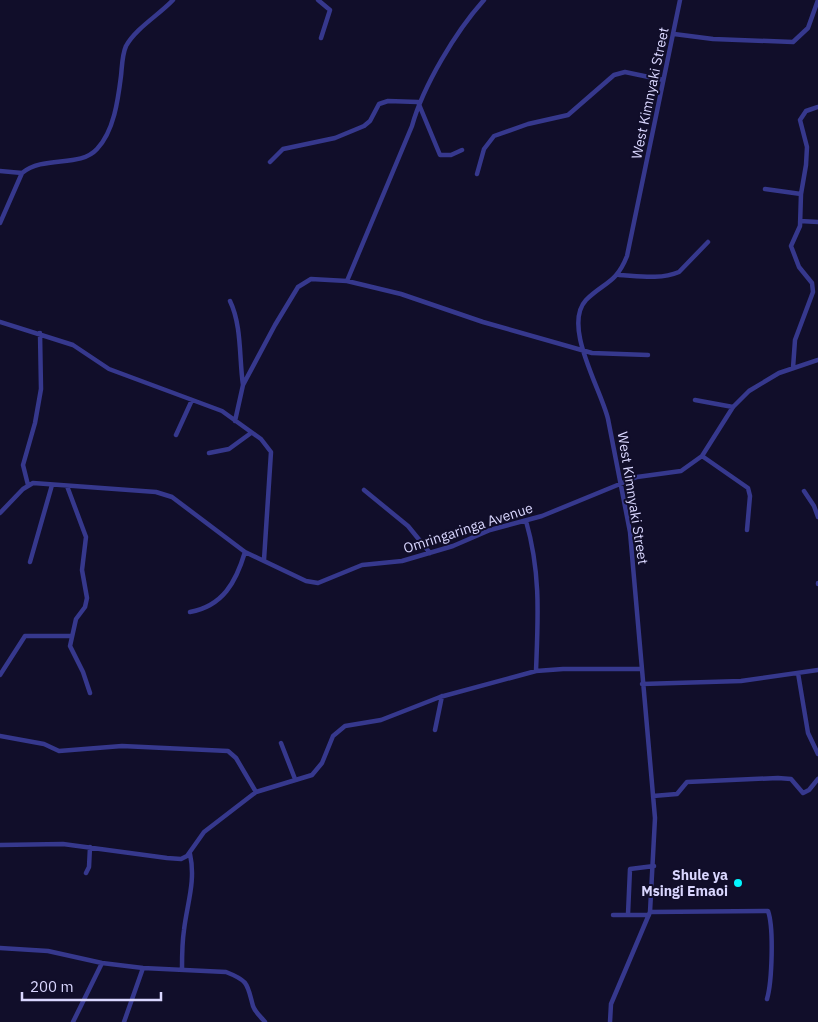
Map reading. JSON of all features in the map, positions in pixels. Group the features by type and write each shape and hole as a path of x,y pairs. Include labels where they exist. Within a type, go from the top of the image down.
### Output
{"street":[{"path":"0,223 22,173 36,164 76,159 89,155 97,149 114,113 127,46 173,0"},
{"path":"318,0 329,8 330,13 321,38"},
{"path":"347,281 412,126 418,102 462,30 484,0"},
{"name":"West Kimnyaki Street","path":"610,1022 611,1004 649,914 654,866 653,796 630,532 604,401 582,350 578,330 578,312 588,298 619,275 630,248 680,0"},
{"path":"674,34 793,42 808,28 818,0"},
{"path":"478,174 484,149 494,136 528,124 568,115 614,75 625,72 664,80"},
{"path":"270,162 284,149 335,138 364,126 370,121 376,107 383,102 418,102"},
{"path":"418,102 438,154 446,156 462,150"},
{"path":"793,368 795,340 811,299 812,284 799,267 791,246 799,229 807,146 800,120 806,111 818,107"},
{"path":"0,172 22,173"},
{"path":"765,188 801,194"},
{"path":"800,221 818,222"},
{"path":"619,275 658,277 672,275 678,272 708,242"},
{"path":"235,421 243,385 290,299 302,282 311,279 347,281 401,294 483,322 598,354 648,355"},
{"path":"812,284 818,283"},
{"path":"230,302 238,320 238,341 243,385"},
{"path":"0,322 73,344 109,369 222,411 266,443 271,452 264,560"},
{"path":"0,513 28,485 23,465 36,423 41,389 40,333"},
{"path":"747,530 750,496 748,488 702,456 733,407 749,391 769,377 818,360"},
{"path":"176,435 192,400"},
{"path":"695,400 733,407"},
{"path":"209,453 229,449 251,432"},
{"name":"Omringaringa Avenue","path":"28,485 125,489 165,494 245,552 313,583 323,582 344,571 362,565 402,562 460,544 490,530 526,521 646,475 681,472 702,456"},
{"path":"30,562 52,485"},
{"path":"67,486 86,537 82,570 87,598 85,607 76,619 70,636 70,646 83,672 90,693"},
{"path":"364,490 408,526 430,553"},
{"path":"804,491 818,517"},
{"path":"526,521 535,555 539,591 536,672"},
{"path":"190,612 209,608 220,599 236,575 245,552"},
{"path":"0,675 25,636 70,636"},
{"path":"182,969 184,929 191,894 190,854 194,844 204,832 256,792 316,771 326,755 333,736 340,729 353,724 381,720 411,706 442,696 536,672 641,669"},
{"path":"642,684 741,681 818,670"},
{"path":"798,673 808,733 818,754"},
{"path":"435,730 442,696"},
{"path":"0,736 44,744 59,751 138,746 228,751 236,758 256,792"},
{"path":"281,743 294,779"},
{"path":"653,796 677,794 687,782 778,778 791,779 803,793 809,790 818,779"},
{"path":"0,845 63,844 178,859 190,854"},
{"path":"86,873 89,867 90,847"},
{"path":"628,914 630,869 654,866"},
{"path":"613,915 768,910 770,981 767,999"},
{"path":"0,948 48,951 142,968 226,972 238,977 247,984 254,1007 265,1022"},
{"path":"73,1022 102,962"},
{"path":"124,1022 142,968"}],"place":[{"name":"Shule ya Msingi Emaoi","path":"738,883"}]}
